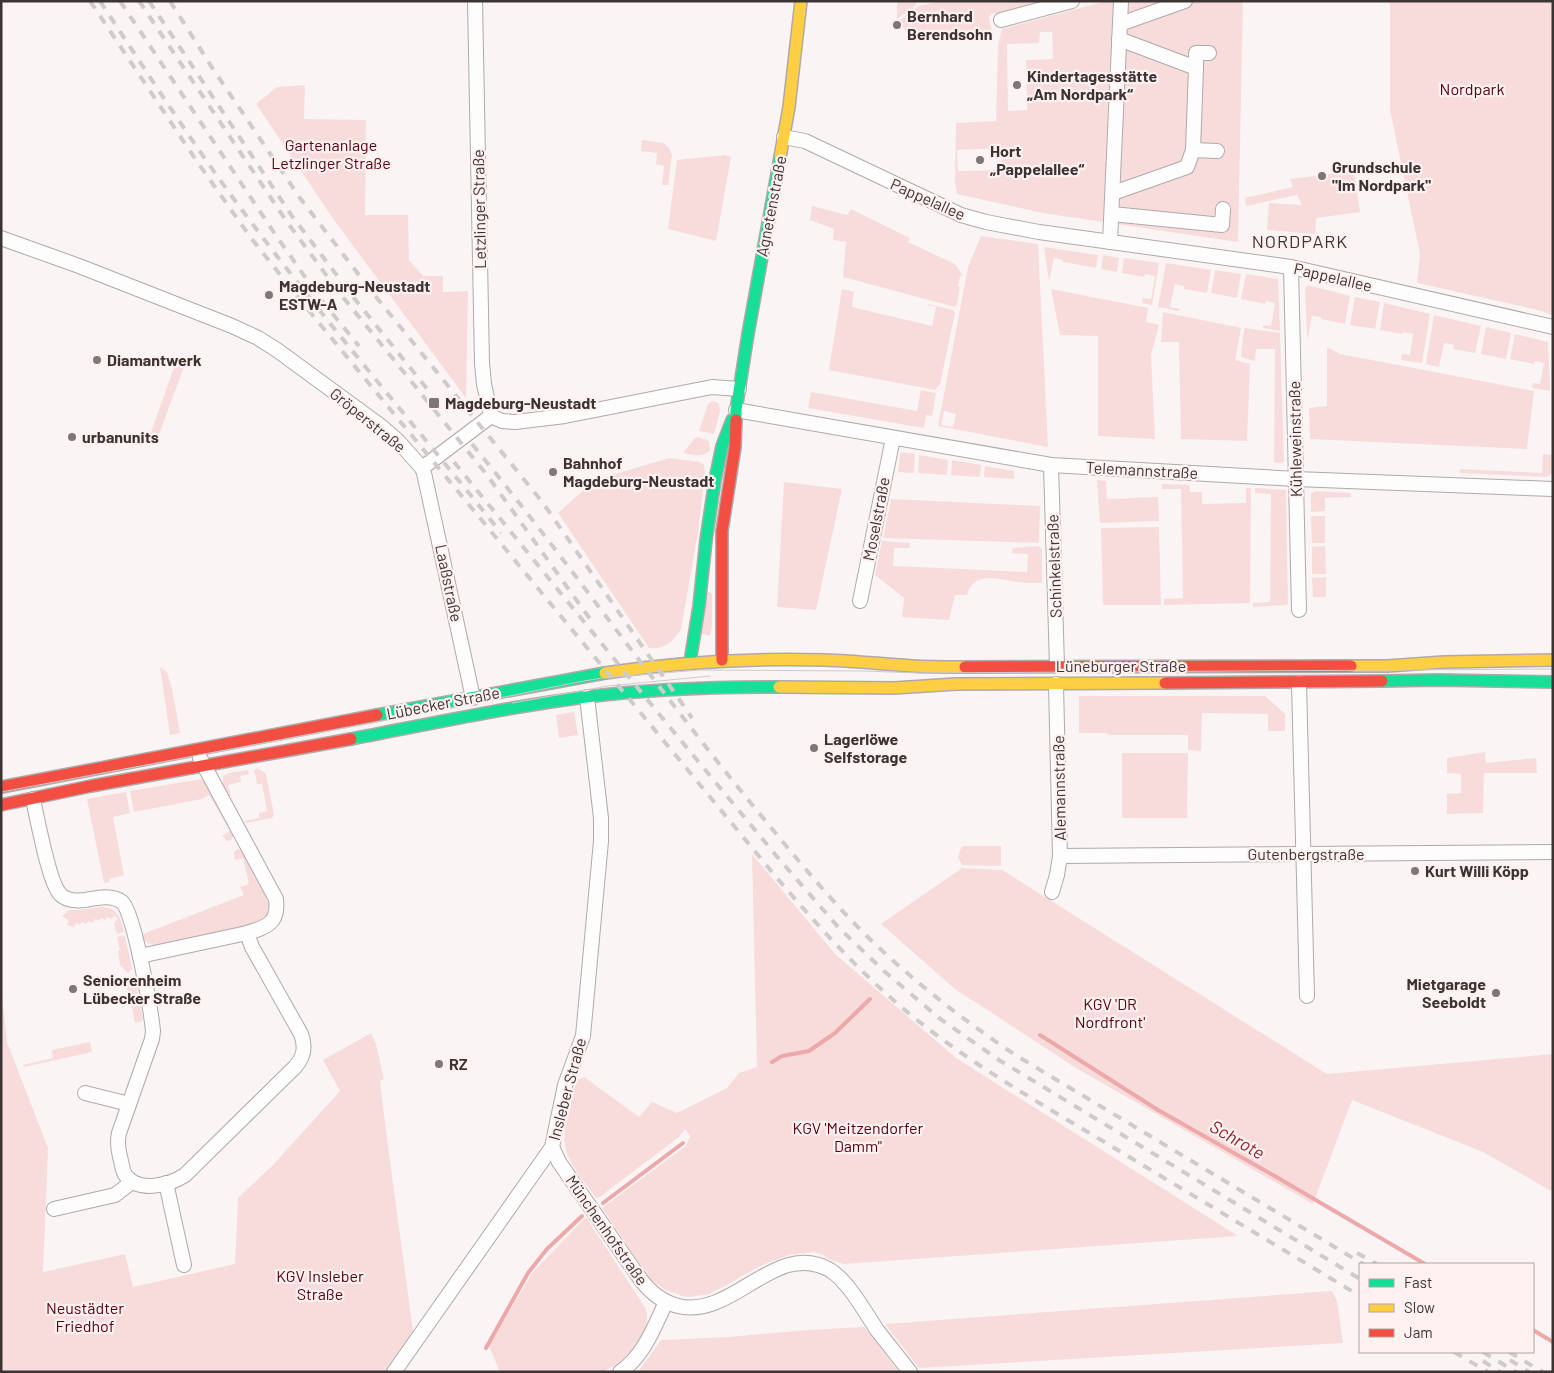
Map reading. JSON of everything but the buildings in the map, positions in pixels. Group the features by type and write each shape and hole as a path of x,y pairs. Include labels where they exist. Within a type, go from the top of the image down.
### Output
{"main road":[{"name":"Agnetenstraße","path":"722,660 722,532 736,447 736,410 760,262 784,137 801,1"},
{"name":"Agnetenstraße","path":"690,662 700,599 706,540 722,446 736,410"},
{"name":"Lüneburger Straße","path":"690,662 722,660 855,661 924,667 1377,666 1444,662 1553,660"},
{"path":"694,688 722,660"},
{"path":"690,662 723,687"},
{"name":"Lübecker Straße","path":"1,787 595,674 690,662"},
{"name":"Lüneburger Straße","path":"694,688 894,688 944,684 1299,683 1438,680 1553,682"},
{"name":"Lübecker Straße","path":"1,805 477,715 587,697 694,688"}],"street":[{"name":"Letzlinger Straße","path":"476,1 482,364 491,416"},
{"path":"1001,20 1072,1"},
{"path":"1110,242 1121,1"},
{"path":"1120,24 1185,1"},
{"path":"1119,39 1196,68"},
{"path":"1112,193 1188,167 1194,150 1196,53 1209,53"},
{"name":"Pappelallee","path":"784,137 812,145 961,215 986,222 1110,242 1291,267 1553,327"},
{"path":"1194,150 1217,151"},
{"path":"1112,214 1222,225 1223,209"},
{"name":"Gröperstraße","path":"1,238 79,266 258,338 382,427 398,441 422,468"},
{"name":"Kühleweinstraße","path":"1291,267 1299,610"},
{"path":"422,468 491,416 502,421 515,422 565,416 712,387 739,390"},
{"name":"Telemannstraße","path":"736,410 1052,465 1296,479 1553,489"},
{"name":"Moselstraße","path":"860,601 893,438"},
{"name":"Schinkelstraße","path":"1052,465 1057,666"},
{"name":"Laaßstraße","path":"422,468 446,566 473,698"},
{"path":"1299,683 1308,996"},
{"name":"Alemannstraße","path":"1052,892 1060,856 1056,684"},
{"name":"Insleber Straße","path":"394,1372 552,1147 567,1079 582,1041 600,850 601,818 587,697"},
{"path":"140,956 263,928 272,922 276,912 276,899 196,750"},
{"path":"33,799 52,882 56,889 62,896 72,900 106,897 114,898 121,902 128,912 140,956 153,1031 117,1144 124,1173 132,1182 150,1186 177,1180 185,1175 296,1067 302,1056 304,1043 301,1034 252,947 247,933"},
{"name":"Gutenbergstraße","path":"1060,856 1553,852"},
{"path":"85,1093 129,1104"},
{"name":"Münchenhofstraße","path":"552,1147 559,1162 641,1280 653,1293 666,1302 687,1307 708,1305 720,1301 780,1267 795,1264 816,1265 831,1271 842,1280 910,1372"},
{"path":"54,1209 115,1195 132,1182"},
{"path":"166,1183 184,1265"},
{"path":"620,1372 632,1363 642,1350 666,1302"}],"green space":[{"path":"916,1 916,5 897,19 897,2"},
{"path":"941,1 1049,1 991,14 989,18 994,41 909,33 898,22 918,6"},
{"path":"1106,1 1243,1 1238,242 1043,213 957,194 955,183 956,123 996,121 998,45 1002,29","holes":["1040,32 1052,32 1053,59 1026,60 1027,110 1008,111 1007,44 1039,43","1001,148 1002,170 958,171 957,150"]},
{"name":"Nordpark","path":"1390,1 1553,1 1553,315 1417,283 1420,254 1390,110"},
{"name":"Gartenanlage Letzlinger Straße","path":"305,85 304,119 366,120 365,215 408,215 409,260 423,276 443,276 443,292 468,291 466,398 334,220 256,104 277,87"},
{"path":"642,140 663,143 669,148 672,155 668,185 662,185 664,166 656,164 657,153 641,151"},
{"path":"725,155 731,157 716,241 668,229 677,160"},
{"path":"1354,171 1360,212 1316,218 1315,234 1267,230 1269,203 1302,205 1297,195 1246,206 1245,198 1293,187 1290,179"},
{"path":"812,206 847,215 851,209 910,238 908,242 955,264 963,276 960,276 957,305 955,307 843,277 846,242 833,240 834,229 810,220"},
{"path":"981,236 1038,244 1048,447 938,426 968,267","holes":["944,411 956,414 953,427 941,425"]},
{"path":"1044,247 1098,255 1096,268 1063,262 1063,260 1054,258 1049,281"},
{"path":"1103,255 1119,258 1117,272 1101,269"},
{"path":"1124,258 1159,263 1152,305 1142,303 1143,298 1151,299 1155,276 1145,274 1144,277 1122,273"},
{"path":"1166,263 1211,270 1207,293 1184,289 1184,286 1175,284 1170,307 1180,309 1179,311 1158,307"},
{"path":"1215,270 1241,274 1237,298 1211,293"},
{"path":"1246,274 1278,279 1280,331 1263,328 1263,325 1271,326 1275,303 1266,301 1265,304 1241,299"},
{"path":"1308,285 1350,296 1345,324 1312,316 1307,337 1305,288"},
{"path":"842,289 854,292 852,307 932,326 936,307 928,304 953,310 955,313 940,384 935,390 829,370"},
{"path":"1051,289 1148,308 1146,322 1159,325 1151,355 1155,439 1098,436 1098,336 1060,335"},
{"path":"1355,297 1380,302 1375,329 1350,325"},
{"path":"1384,303 1430,314 1422,363 1401,360 1402,354 1410,355 1413,334 1380,330"},
{"path":"1163,312 1241,328 1235,360 1250,364 1247,441 1181,439 1179,342 1161,342"},
{"path":"1434,315 1481,326 1475,353 1453,349 1454,345 1444,343 1439,367 1426,364"},
{"path":"1486,327 1511,333 1506,359 1481,354"},
{"path":"1245,328 1280,333 1284,461 1282,463 1274,462 1275,349 1256,349 1255,361 1241,357"},
{"path":"1515,334 1548,342 1550,391 1532,388 1533,383 1540,384 1544,363 1535,361 1534,364 1510,359"},
{"path":"1327,347 1340,354 1534,391 1527,449 1310,439 1309,408 1327,406"},
{"path":"177,359 186,361 157,440 149,438"},
{"path":"921,390 936,393 932,416 926,415 924,428 808,408 811,392 917,411"},
{"path":"713,401 719,404 720,411 714,434 699,431 708,404"},
{"path":"698,437 709,441 710,451 700,455 683,453 695,438"},
{"path":"902,452 915,454 914,473 898,472 900,454"},
{"path":"1543,454 1553,455 1553,472 1547,477 1460,473 1460,469 1542,473"},
{"path":"919,455 948,460 947,475 918,473"},
{"path":"669,458 699,462 704,465 705,474 698,532 681,629 668,644 659,648 649,648 558,513 595,480"},
{"path":"952,460 981,465 980,477 951,475"},
{"path":"985,466 1014,471 1014,479 984,477"},
{"path":"1097,480 1106,481 1107,499 1158,497 1159,521 1100,523"},
{"path":"784,482 842,489 816,610 777,607"},
{"path":"1162,484 1189,485 1190,492 1202,492 1202,504 1246,503 1246,488 1251,488 1250,603 1164,605 1164,599 1183,598 1181,489 1162,489"},
{"path":"1255,488 1286,490 1288,604 1285,605 1253,607 1253,603 1270,602 1271,494 1255,493"},
{"path":"1315,491 1351,493 1351,497 1325,498 1325,511 1311,512 1311,494"},
{"path":"891,499 1040,506 1039,543 883,538"},
{"path":"1311,516 1325,516 1325,543 1312,543"},
{"path":"1159,527 1161,605 1103,605 1101,528"},
{"path":"882,541 910,543 909,548 894,548 893,566 1027,572 1028,554 1012,553 1013,548 1038,546 1042,549 1042,583 995,578 981,579 970,587 967,595 955,595 949,620 902,617 904,598 875,575"},
{"path":"1325,546 1326,574 1312,574 1312,547"},
{"path":"1326,577 1326,597 1313,597 1312,578"},
{"path":"707,592 712,593 710,636 700,633"},
{"path":"160,667 167,672 180,733 170,735"},
{"path":"1079,696 1265,696 1285,714 1285,731 1268,731 1268,714 1202,713 1201,751 1188,750 1188,735 1079,733"},
{"path":"574,712 578,735 559,738 556,715"},
{"path":"1485,752 1486,763 1536,758 1537,773 1484,773 1483,813 1447,814 1447,794 1461,793 1461,774 1447,773 1447,758"},
{"path":"1122,753 1188,753 1187,818 1122,818"},
{"path":"258,768 266,774 274,815 272,818 246,823 244,821 259,818 259,813 267,811 262,784 256,784 254,770"},
{"path":"248,770 249,774 240,776 241,782 228,785 231,798 223,785 223,776 228,773"},
{"path":"202,779 235,834 231,840 228,841 222,836 230,831 209,795 202,799 134,812 130,791"},
{"path":"126,792 130,813 113,817 124,875 109,879 109,882 104,883 87,799"},
{"path":"964,846 1001,846 1001,866 962,865 958,857 961,848"},
{"path":"237,849 246,852 254,865 269,906 267,915 260,921 228,932 159,946 152,945 142,939 134,911 143,934 244,895 240,887 249,884 243,858 235,860 234,853"},
{"name":"KGV 'Meitzendorfer Damm\"","path":"752,854 835,954 956,1058 1238,1236 844,1264 813,1252 789,1255 760,1266 709,1294 690,1297 666,1290 651,1280 602,1208 686,1146 690,1136 685,1129 679,1137 597,1199 576,1170 566,1150 565,1130 568,1110 577,1080 584,1077 639,1117 652,1102 677,1113 727,1088 739,1073 757,1067"},
{"name":"KGV 'DR Nordfront'","path":"962,868 1002,870 1327,1074 1553,1054 1553,1192 1483,1152 1352,1100 1313,1204 1076,1068 955,989 881,924"},
{"path":"105,907 117,914 124,932 117,934 114,924 118,918 114,916 111,919 107,917 105,920 101,918 99,921 95,919 92,923 89,921 86,924 82,922 80,925 76,923 74,927 67,925 69,921 62,916 69,910"},
{"path":"124,935 132,969 128,973 120,965 118,951 120,950 117,937"},
{"path":"129,983 136,985 143,1019 140,1022 135,1023 132,1007 130,1007 126,993"},
{"path":"1,988 7,1042 48,1148 43,1272 125,1254 133,1287 235,1264 238,1198 272,1166 340,1091 323,1060 371,1033 376,1044 384,1079 380,1081 413,1331 385,1372 1,1372"},
{"path":"90,1042 92,1052 24,1067 23,1065 53,1058 52,1050"},
{"path":"586,1217 646,1309 647,1319 641,1339 620,1362 602,1372 500,1372 489,1346 532,1273"},
{"path":"1332,1291 1337,1301 1343,1343 919,1368 885,1324"},
{"path":"864,1327 899,1372 638,1372 661,1340"}],"waterway":[{"path":"772,1062 782,1056 809,1051 835,1033 870,999"},
{"name":"Schrote","path":"1040,1035 1158,1110 1423,1263"},
{"path":"603,1203 683,1143"},
{"path":"486,1348 528,1273 547,1249 582,1216"},
{"name":"Schrote","path":"1534,1331 1553,1342"}],"tram line":[{"path":"1,792 446,709 578,682 602,678 700,670 920,673 1553,669"},
{"path":"512,703 608,686 710,676"}],"railway":[{"path":"90,1 198,163 251,238 305,306 767,866 857,966 917,1020 987,1070 1359,1295"},
{"path":"100,1 194,143 254,226 314,304 501,533"},
{"path":"120,1 277,237 322,301 359,346"},
{"path":"139,1 287,222 338,291 487,475 590,619"},
{"path":"149,1 292,216 354,298 428,390"},
{"path":"170,1 211,66 300,198 372,292 543,503 692,718"},
{"path":"472,444 545,536 722,768 816,881 877,946 945,1004 1017,1056 1361,1263"},
{"path":"454,462 779,859 839,928 884,971 939,1018 999,1060 1359,1278"},
{"path":"1357,1253 1375,1263"},
{"path":"1456,1353 1488,1372"},
{"path":"1485,1353 1516,1372"},
{"path":"1511,1353 1543,1372"},
{"path":"1510,1360 1529,1372"},
{"path":"1483,1361 1500,1372"}],"traffic: fast":[{"path":"736,420 748,334 780,157"},
{"path":"690,662 715,480 722,446 732,420"},
{"path":"377,715 605,673"},
{"path":"1382,681 1553,682"},
{"path":"351,739 498,711 586,697 682,689 779,687"}],"traffic: slow":[{"path":"780,157 789,107 801,1"},
{"path":"605,673 687,664 770,660 825,660 912,666 965,667"},
{"path":"1351,666 1553,660"},
{"path":"779,687 894,688 956,684 1165,683"}],"traffic: jam":[{"path":"722,660 722,531 735,447 736,420"},
{"path":"965,667 1351,666"},
{"path":"1165,683 1382,681"},
{"path":"1,787 377,715"},
{"path":"1,805 91,786 351,739"}],"place":[{"name":"Bernhard Berendsohn","path":"897,25"},
{"name":"Kindertagesstätte „Am Nordpark“","path":"1017,85"},
{"name":"Hort „Pappelallee“","path":"980,160"},
{"name":"Grundschule \"Im Nordpark\"","path":"1322,176"},
{"name":"Magdeburg-Neustadt ESTW-A","path":"269,295"},
{"name":"Diamantwerk","path":"97,360"},
{"name":"Magdeburg-Neustadt","path":"434,403"},
{"name":"urbanunits","path":"72,437"},
{"name":"Bahnhof Magdeburg-Neustadt","path":"553,472"},
{"name":"Lagerlöwe Selfstorage","path":"814,748"},
{"name":"Kurt Willi Köpp","path":"1415,871"},
{"name":"Seniorenheim Lübecker Straße","path":"73,989"},
{"name":"Mietgarage Seeboldt","path":"1496,993"},
{"name":"RZ","path":"439,1064"}],"district":[{"name":"NORDPARK","path":"1300,242"}],"park label":[{"name":"KGV Insleber Straße","path":"320,1285"},
{"name":"Neustädter Friedhof","path":"85,1317"}]}
